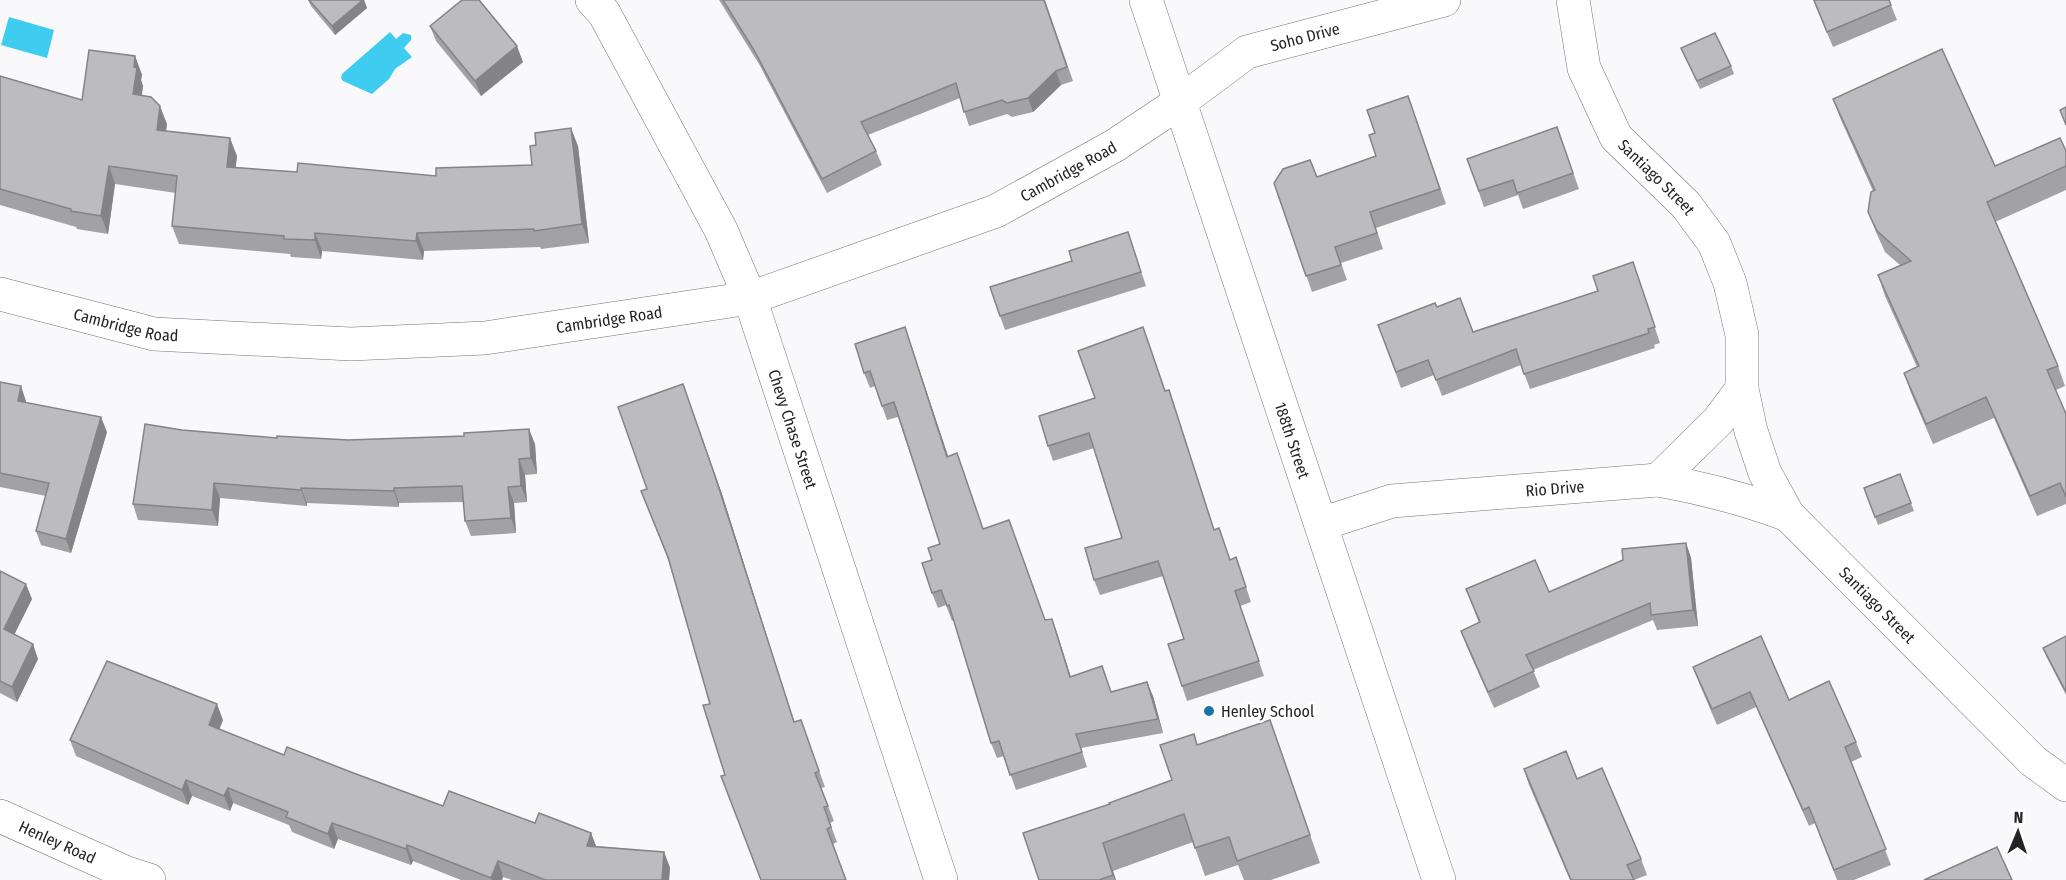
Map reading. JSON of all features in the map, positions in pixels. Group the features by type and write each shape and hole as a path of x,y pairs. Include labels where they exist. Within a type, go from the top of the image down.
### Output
{"street":[{"name":"Chevy Chase Street","path":"592,0 604,14 721,230 750,298 941,880"},
{"name":"188th Street","path":"1146,0 1439,880"},
{"name":"Soho Drive","path":"1180,102 1247,52 1444,0"},
{"name":"Santiago Street","path":"1573,0 1584,68 1616,137 1686,205 1714,243 1730,283 1742,335 1742,389 1751,431 1765,472 1788,515 2033,761 2066,785"},
{"name":"Cambridge Road","path":"0,294 154,334 351,344 484,338 750,298 996,212 1114,146 1180,102"},
{"path":"1658,480 1718,421 1742,389"},
{"name":"Rio Drive","path":"1321,524 1392,501 1658,480 1701,487 1788,515"},
{"name":"Henley Road","path":"0,816 127,873 149,880"}],"water":[{"path":"9,17 54,30 47,58 1,45"},
{"path":"390,32 396,39 403,33 411,35 411,40 404,48 412,57 395,69 389,79 372,94 343,81 342,74"}],"building":[{"path":"309,0 363,0 332,26"},
{"path":"462,0 479,0 517,46 475,81 430,26"},
{"path":"723,0 1044,0 1067,67 1056,71 1028,98 1007,103 1002,100 964,112 956,83 861,122 876,151 822,179 754,50"},
{"path":"1814,0 1889,0 1891,5 1827,32"},
{"path":"1715,33 1731,66 1697,81 1681,48"},
{"path":"1942,49 1995,166 2060,138 2066,151 2066,166 1987,202 2058,366 2047,370 2066,414 2066,497 2060,483 2030,496 1986,397 1926,424 1904,373 1919,366 1878,275 1911,261 1877,231 1868,212 1871,192 1875,190 1833,99"},
{"path":"89,50 135,56 134,67 137,68 133,94 151,97 160,106 157,130 230,138 227,167 297,172 298,163 436,176 436,168 532,165 530,146 536,145 535,133 571,128 582,224 534,231 534,229 417,233 416,241 315,233 315,240 284,239 284,236 172,226 177,176 109,166 101,216 71,211 71,209 0,189 0,76 82,100"},
{"path":"1408,96 1440,189 1370,212 1377,233 1335,247 1341,265 1306,276 1274,183 1283,169 1310,160 1317,177 1376,156 1369,135 1375,133 1367,110"},
{"path":"2066,107 2066,125 2060,110"},
{"path":"1557,127 1573,173 1517,193 1513,180 1479,191 1467,159"},
{"path":"1128,232 1141,272 1000,316 990,287 1072,261 1069,251"},
{"path":"1633,262 1655,327 1648,329 1649,333 1524,374 1516,349 1436,380 1428,360 1396,372 1378,325 1435,303 1437,307 1460,298 1473,332 1598,291 1593,276"},
{"path":"905,327 947,457 957,453 983,529 1009,520 1045,620 1052,619 1070,677 1102,666 1111,692 1147,682 1158,719 1076,734 1082,752 1010,775 999,741 991,743 949,605 947,606 941,590 932,593 922,563 932,560 928,548 940,544 894,402 882,406 870,371 864,373 855,344"},
{"path":"1143,327 1165,391 1169,390 1214,530 1219,528 1230,560 1236,557 1246,587 1235,591 1259,661 1182,686 1168,644 1184,639 1158,561 1094,580 1085,548 1122,538 1089,433 1048,446 1039,416 1095,398 1078,351"},
{"path":"0,382 21,386 18,401 101,417 66,539 36,531 49,483 0,473"},
{"path":"683,384 794,722 801,720 819,771 815,773 828,806 824,807 831,827 827,829 846,880 761,880 721,776 725,775 703,705 710,704 668,557 641,491 647,489 618,407"},
{"path":"145,424 182,430 277,438 277,436 348,440 464,436 464,433 529,429 531,458 519,459 521,486 508,487 511,518 465,521 462,486 394,488 394,491 301,488 301,490 214,483 212,510 133,504"},
{"path":"1900,474 1911,503 1875,517 1864,488"},
{"path":"1686,543 1693,610 1651,615 1650,603 1526,655 1534,671 1488,692 1461,631 1480,622 1466,589 1535,560 1549,592 1623,560 1622,549"},
{"path":"0,571 26,584 4,629 33,644 12,687 0,681"},
{"path":"1761,636 1789,700 1829,681 1856,742 1845,747 1886,849 1834,870 1809,807 1803,810 1750,692 1712,709 1693,667"},
{"path":"2066,636 2066,692 2043,648"},
{"path":"107,661 217,704 209,725 284,755 287,747 443,806 449,791 535,823 539,813 591,833 587,846 664,852 662,880 545,880 498,861 491,878 407,845 406,849 332,823 328,834 286,817 288,812 228,788 224,796 186,780 182,790 70,740"},
{"path":"1270,720 1310,835 1237,861 1229,837 1195,848 1184,814 1103,843 1113,875 1099,880 1039,880 1023,833 1110,804 1172,780 1160,745 1194,734 1197,745"},
{"path":"1566,751 1577,779 1602,768 1641,859 1627,865 1634,880 1571,880 1524,769"},
{"path":"1997,847 2012,880 1924,880"}],"place":[{"name":"Henley School","path":"1209,711"}]}
